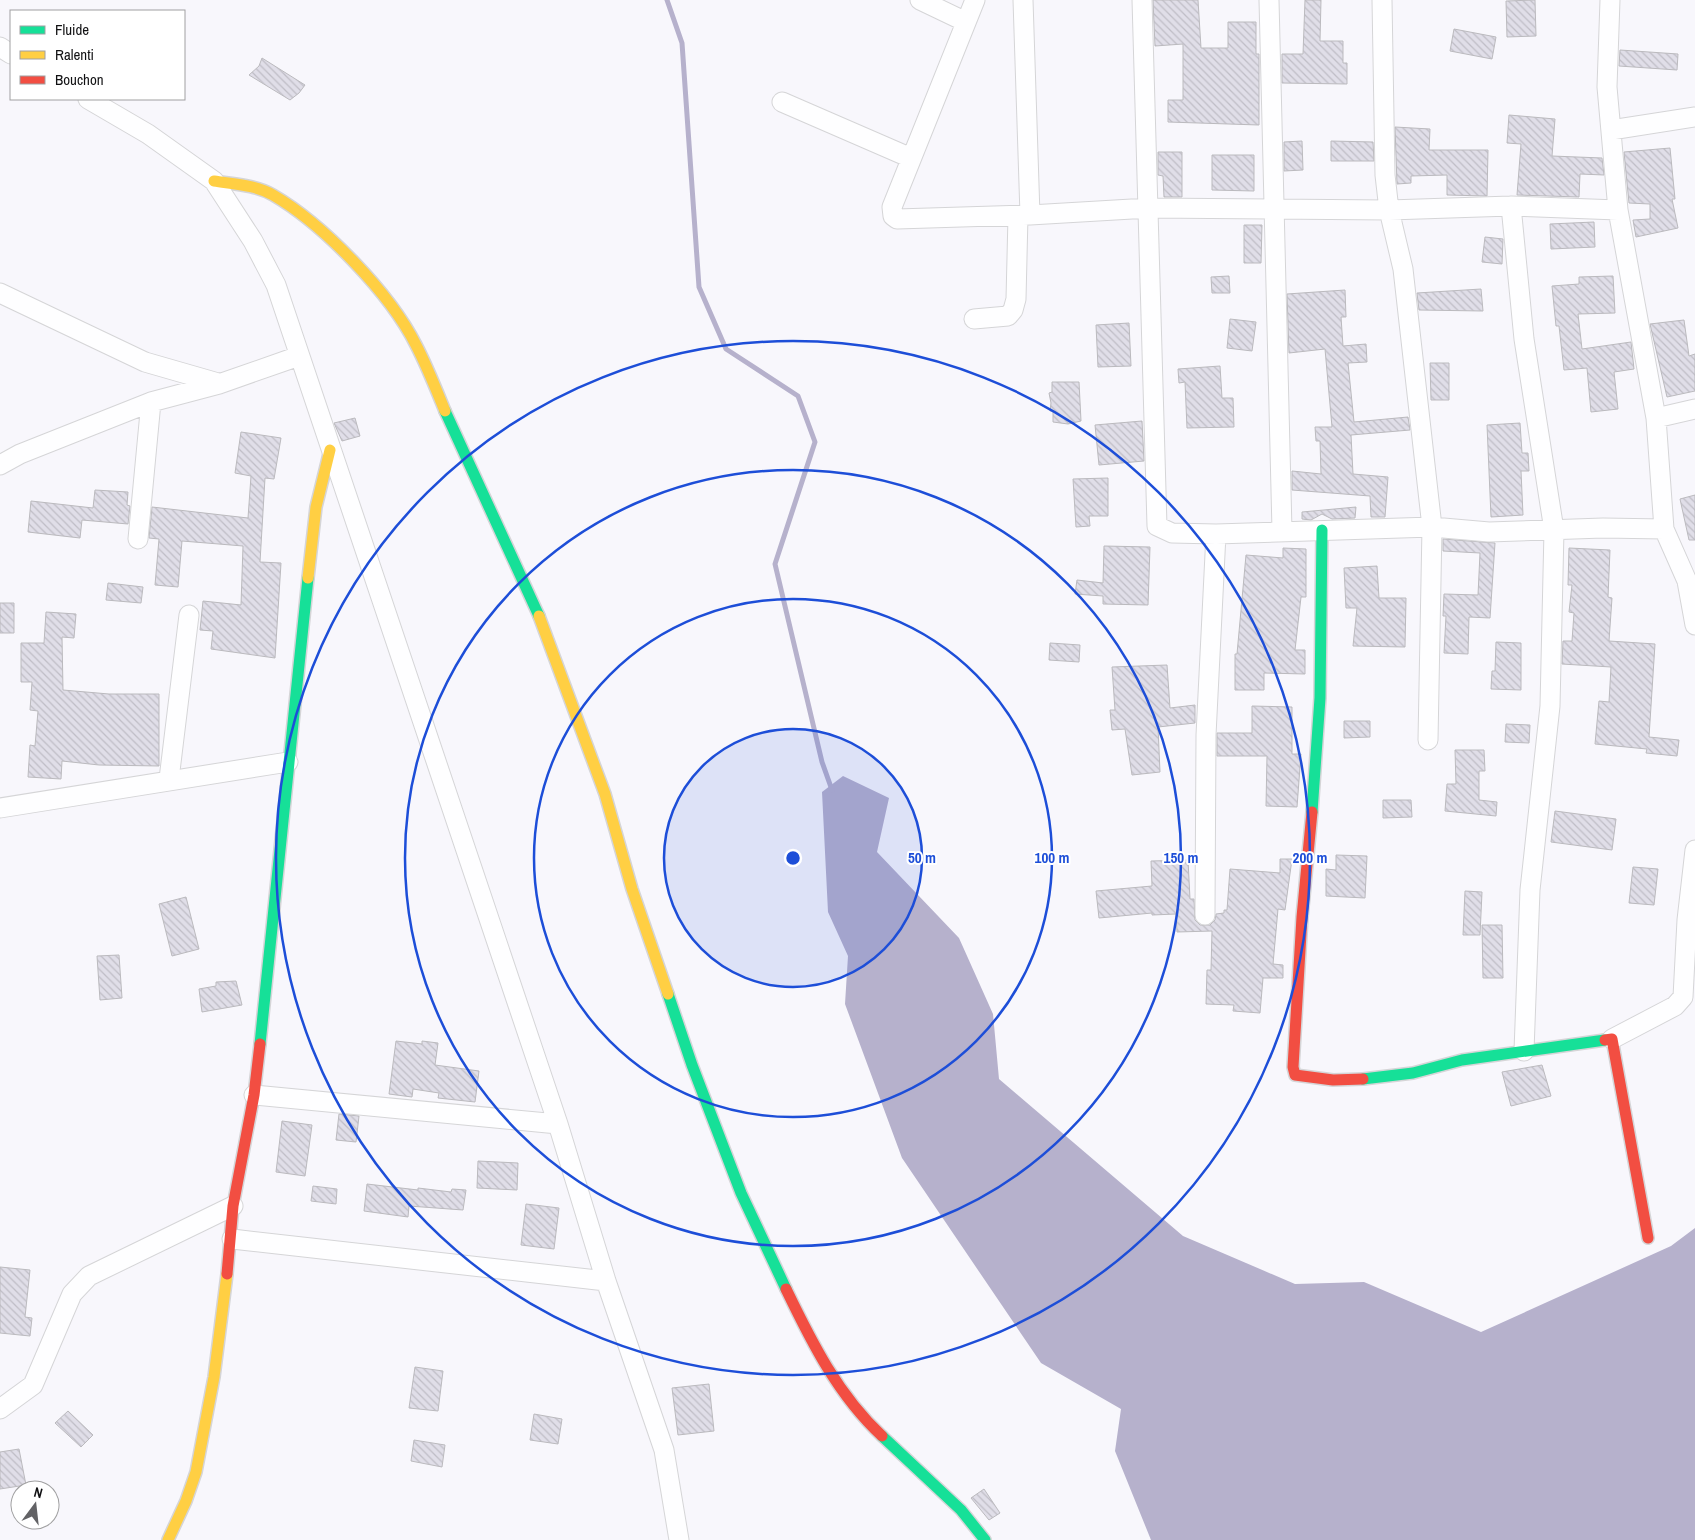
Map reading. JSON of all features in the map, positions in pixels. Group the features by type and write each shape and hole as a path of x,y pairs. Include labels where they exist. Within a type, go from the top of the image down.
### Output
{"street":[{"path":"920,0 966,22"},
{"path":"975,0 892,207 893,216 897,219 1024,216 1149,208 1389,210 1511,206 1618,210"},
{"path":"974,319 1008,316 1013,310 1016,299 1024,216 1023,0"},
{"path":"1142,0 1157,526 1172,533 1216,534 1432,528 1489,532 1664,529"},
{"path":"1269,0 1282,531"},
{"path":"1382,0 1385,175 1389,210 1404,270 1432,528 1428,740"},
{"path":"1610,0 1607,87 1618,210 1656,418 1664,529 1687,581 1695,625"},
{"path":"90,100 148,134 214,181 253,241 276,284 298,356 319,409 330,450 558,1124 606,1281 664,1450 680,1540"},
{"path":"782,102 911,158"},
{"path":"1611,130 1695,117"},
{"path":"214,181 246,186 272,194 315,226 377,285 416,344 538,613 605,794 632,889 692,1065 741,1193 813,1346 858,1414 961,1510 985,1540"},
{"path":"1511,206 1524,339 1554,530 1550,706 1530,890 1524,1051"},
{"path":"0,293 145,362 220,384"},
{"path":"0,465 20,454 151,402 220,384 298,356"},
{"path":"138,539 151,402"},
{"path":"1656,418 1695,408"},
{"path":"168,1540 186,1501 196,1472 214,1377 232,1239 233,1206 254,1095 316,507 330,450"},
{"path":"1322,530 1320,698 1315,781 1302,917 1293,1067 1295,1076 1334,1080 1379,1079 1413,1073 1462,1060 1612,1039 1675,1006 1683,997 1687,920 1695,850"},
{"path":"1205,915 1206,735 1216,534"},
{"path":"169,780 189,615"},
{"path":"0,808 288,762"},
{"path":"1612,1039 1648,1238"},
{"path":"254,1095 558,1124"},
{"path":"0,1409 33,1385 72,1294 89,1276 233,1206"},
{"path":"232,1239 606,1281"}],"shaded area":[{"path":"843,776 889,798 877,852 959,938 993,1014 999,1079 1183,1236 1295,1284 1364,1282 1481,1332 1671,1246 1695,1228 1695,1540 1151,1540 1115,1451 1121,1409 1041,1363 902,1158 845,1004 848,956 828,912 822,792"}],"building":[{"path":"1153,0 1198,0 1201,48 1228,48 1228,22 1256,22 1256,54 1259,54 1259,125 1168,122 1168,100 1183,100 1183,44 1155,46"},
{"path":"1305,0 1321,0 1320,41 1343,41 1343,63 1347,63 1347,84 1282,83 1282,54 1303,54"},
{"path":"1535,0 1536,36 1507,37 1506,1"},
{"path":"1454,29 1496,37 1492,59 1450,51"},
{"path":"1620,50 1678,54 1677,70 1619,66"},
{"path":"262,58 305,85 299,93 290,100 249,75 259,66"},
{"path":"1509,115 1555,119 1552,156 1602,158 1604,175 1580,174 1579,197 1517,195 1521,144 1507,143"},
{"path":"1395,127 1430,129 1429,150 1488,150 1487,196 1447,195 1447,175 1411,176 1411,183 1397,184"},
{"path":"1302,141 1303,170 1284,171 1284,142"},
{"path":"1331,141 1373,142 1374,161 1331,161"},
{"path":"1670,148 1675,199 1672,199 1678,228 1636,237 1633,220 1650,219 1650,204 1629,203 1624,152"},
{"path":"1158,152 1182,152 1182,197 1164,197 1163,176 1158,175"},
{"path":"1212,155 1254,155 1254,191 1212,190"},
{"path":"1594,222 1595,247 1551,249 1550,224"},
{"path":"1244,225 1262,225 1261,263 1244,263"},
{"path":"1485,237 1503,239 1502,264 1482,262"},
{"path":"1229,276 1230,293 1212,293 1211,277"},
{"path":"1613,276 1615,313 1578,314 1582,349 1631,342 1634,369 1614,372 1618,409 1591,412 1587,368 1564,370 1559,326 1556,326 1552,286 1579,284 1579,277"},
{"path":"1481,289 1483,311 1419,310 1417,293"},
{"path":"1345,290 1346,317 1341,317 1343,346 1366,344 1367,362 1348,363 1354,422 1408,417 1410,430 1351,435 1353,474 1388,477 1385,517 1371,517 1370,496 1292,490 1292,471 1321,474 1320,441 1316,441 1315,427 1332,427 1325,349 1289,353 1287,294"},
{"path":"1230,319 1256,322 1252,351 1227,348"},
{"path":"1684,320 1689,356 1695,354 1695,391 1667,397 1650,324"},
{"path":"1129,323 1131,366 1098,367 1096,325"},
{"path":"1430,363 1449,363 1449,400 1431,400"},
{"path":"1220,366 1222,398 1233,398 1234,427 1187,428 1185,382 1179,383 1178,369"},
{"path":"1052,382 1079,382 1081,421 1068,424 1053,422 1053,411 1050,411 1049,393 1052,392"},
{"path":"355,418 360,436 342,441 334,423"},
{"path":"1142,421 1144,461 1099,465 1095,425"},
{"path":"1520,423 1522,453 1528,453 1529,471 1521,471 1523,515 1491,517 1487,425"},
{"path":"241,432 281,438 274,479 265,478 260,562 281,563 275,658 211,649 213,631 200,630 203,601 241,605 243,546 182,541 178,587 155,585 159,539 149,538 152,507 248,518 251,476 235,473"},
{"path":"1108,478 1108,516 1089,516 1090,526 1076,527 1073,479"},
{"path":"95,490 128,492 127,505 130,506 128,524 82,520 80,538 28,532 31,501 93,508"},
{"path":"1695,495 1695,540 1689,540 1680,499"},
{"path":"1356,507 1355,518 1332,519 1322,514 1311,520 1302,519 1302,512"},
{"path":"1443,539 1495,543 1490,618 1469,617 1468,654 1444,653 1446,616 1443,616 1444,594 1478,595 1480,553 1443,551"},
{"path":"1104,546 1150,547 1148,605 1103,604 1103,596 1075,594 1077,580 1103,583"},
{"path":"1283,548 1306,549 1306,597 1301,597 1295,650 1305,650 1305,674 1264,673 1264,690 1235,690 1235,654 1237,654 1246,555 1283,558"},
{"path":"1569,548 1610,550 1608,597 1612,598 1609,641 1655,644 1649,737 1679,740 1677,756 1646,753 1647,749 1595,744 1599,701 1609,702 1611,667 1562,664 1563,641 1572,641 1574,613 1569,612 1572,585 1568,585"},
{"path":"1377,566 1379,598 1406,598 1405,647 1353,646 1357,608 1346,608 1344,568"},
{"path":"108,583 143,587 141,603 106,600"},
{"path":"0,603 14,603 14,633 0,633"},
{"path":"46,612 76,614 74,638 62,637 63,690 109,694 159,694 159,766 99,765 62,761 61,779 28,777 30,745 35,746 38,711 30,710 32,682 21,682 21,643 44,643"},
{"path":"1496,642 1521,643 1521,690 1491,689 1492,671 1495,671"},
{"path":"1050,643 1080,645 1079,662 1049,660"},
{"path":"1167,665 1170,708 1195,705 1195,723 1158,727 1160,772 1132,775 1125,729 1112,730 1110,710 1115,710 1112,667"},
{"path":"1252,706 1292,707 1292,754 1301,754 1297,807 1266,806 1267,756 1217,756 1217,733 1252,733"},
{"path":"1344,721 1370,721 1370,737 1344,738"},
{"path":"1506,724 1530,725 1529,743 1505,742"},
{"path":"1455,750 1484,750 1485,771 1479,771 1479,800 1497,802 1496,816 1445,811 1447,784 1456,784"},
{"path":"1383,800 1411,800 1412,817 1383,818"},
{"path":"1555,811 1616,819 1612,850 1551,842"},
{"path":"1336,855 1367,856 1365,898 1326,896 1326,869 1336,870"},
{"path":"1280,859 1292,859 1285,910 1278,909 1273,964 1283,965 1283,978 1263,978 1260,1013 1233,1011 1234,1005 1206,1004 1207,970 1211,970 1212,931 1177,932 1176,914 1152,915 1152,913 1099,918 1096,891 1152,886 1151,861 1188,860 1190,899 1194,899 1195,920 1200,925 1210,925 1215,920 1216,914 1224,913 1224,910 1227,910 1230,869 1280,873"},
{"path":"1633,867 1658,869 1654,905 1629,903"},
{"path":"1465,891 1482,892 1480,935 1463,935"},
{"path":"186,897 199,949 172,956 159,904"},
{"path":"1482,925 1502,925 1503,978 1483,978"},
{"path":"119,955 122,998 100,1000 97,956"},
{"path":"236,981 242,1005 202,1012 199,989 216,986 216,982"},
{"path":"396,1041 422,1044 422,1041 438,1043 435,1065 479,1071 475,1102 438,1098 439,1093 413,1089 412,1097 389,1094"},
{"path":"1542,1065 1551,1096 1511,1106 1502,1072"},
{"path":"339,1114 359,1116 356,1142 336,1140"},
{"path":"282,1121 312,1125 305,1176 276,1172"},
{"path":"478,1161 518,1163 517,1190 477,1188"},
{"path":"367,1184 451,1192 452,1189 466,1190 463,1210 409,1206 408,1217 364,1211"},
{"path":"313,1186 337,1189 336,1204 311,1201"},
{"path":"526,1204 559,1208 554,1249 521,1245"},
{"path":"0,1267 30,1270 25,1317 32,1318 30,1336 0,1333"},
{"path":"415,1367 443,1371 438,1411 409,1408"},
{"path":"709,1384 714,1431 678,1435 672,1388"},
{"path":"68,1411 93,1435 81,1447 55,1423"},
{"path":"534,1414 562,1419 558,1444 530,1440"},
{"path":"414,1440 445,1445 442,1467 411,1461"},
{"path":"19,1449 25,1480 10,1480 10,1487 0,1489 0,1452"},
{"path":"984,1489 1000,1513 989,1520 971,1498"}],"waterway":[{"path":"667,0 682,43 699,287 726,349 798,396 815,442 775,564 822,762 832,790"}],"traffic: fast":[{"path":"445,411 539,616"},
{"path":"1312,812 1320,698 1322,530"},
{"path":"260,1044 308,578"},
{"path":"668,994 692,1065 741,1193 786,1289"},
{"path":"1363,1079 1413,1073 1462,1060 1605,1040"},
{"path":"882,1436 961,1510 985,1540"}],"traffic: slow":[{"path":"214,181 252,187 273,195 313,223 354,261 373,282 404,325 424,361 445,411"},
{"path":"308,578 316,507 330,450"},
{"path":"539,616 605,794 632,889 668,994"},
{"path":"168,1540 186,1501 196,1472 214,1377 227,1274"}],"traffic: jam":[{"path":"1312,812 1302,917 1293,1067 1295,1075 1333,1080 1363,1079"},
{"path":"1605,1040 1612,1039 1648,1238"},
{"path":"227,1274 233,1206 254,1095 260,1044"},
{"path":"786,1289 816,1348 839,1386 866,1420 882,1436"}]}
